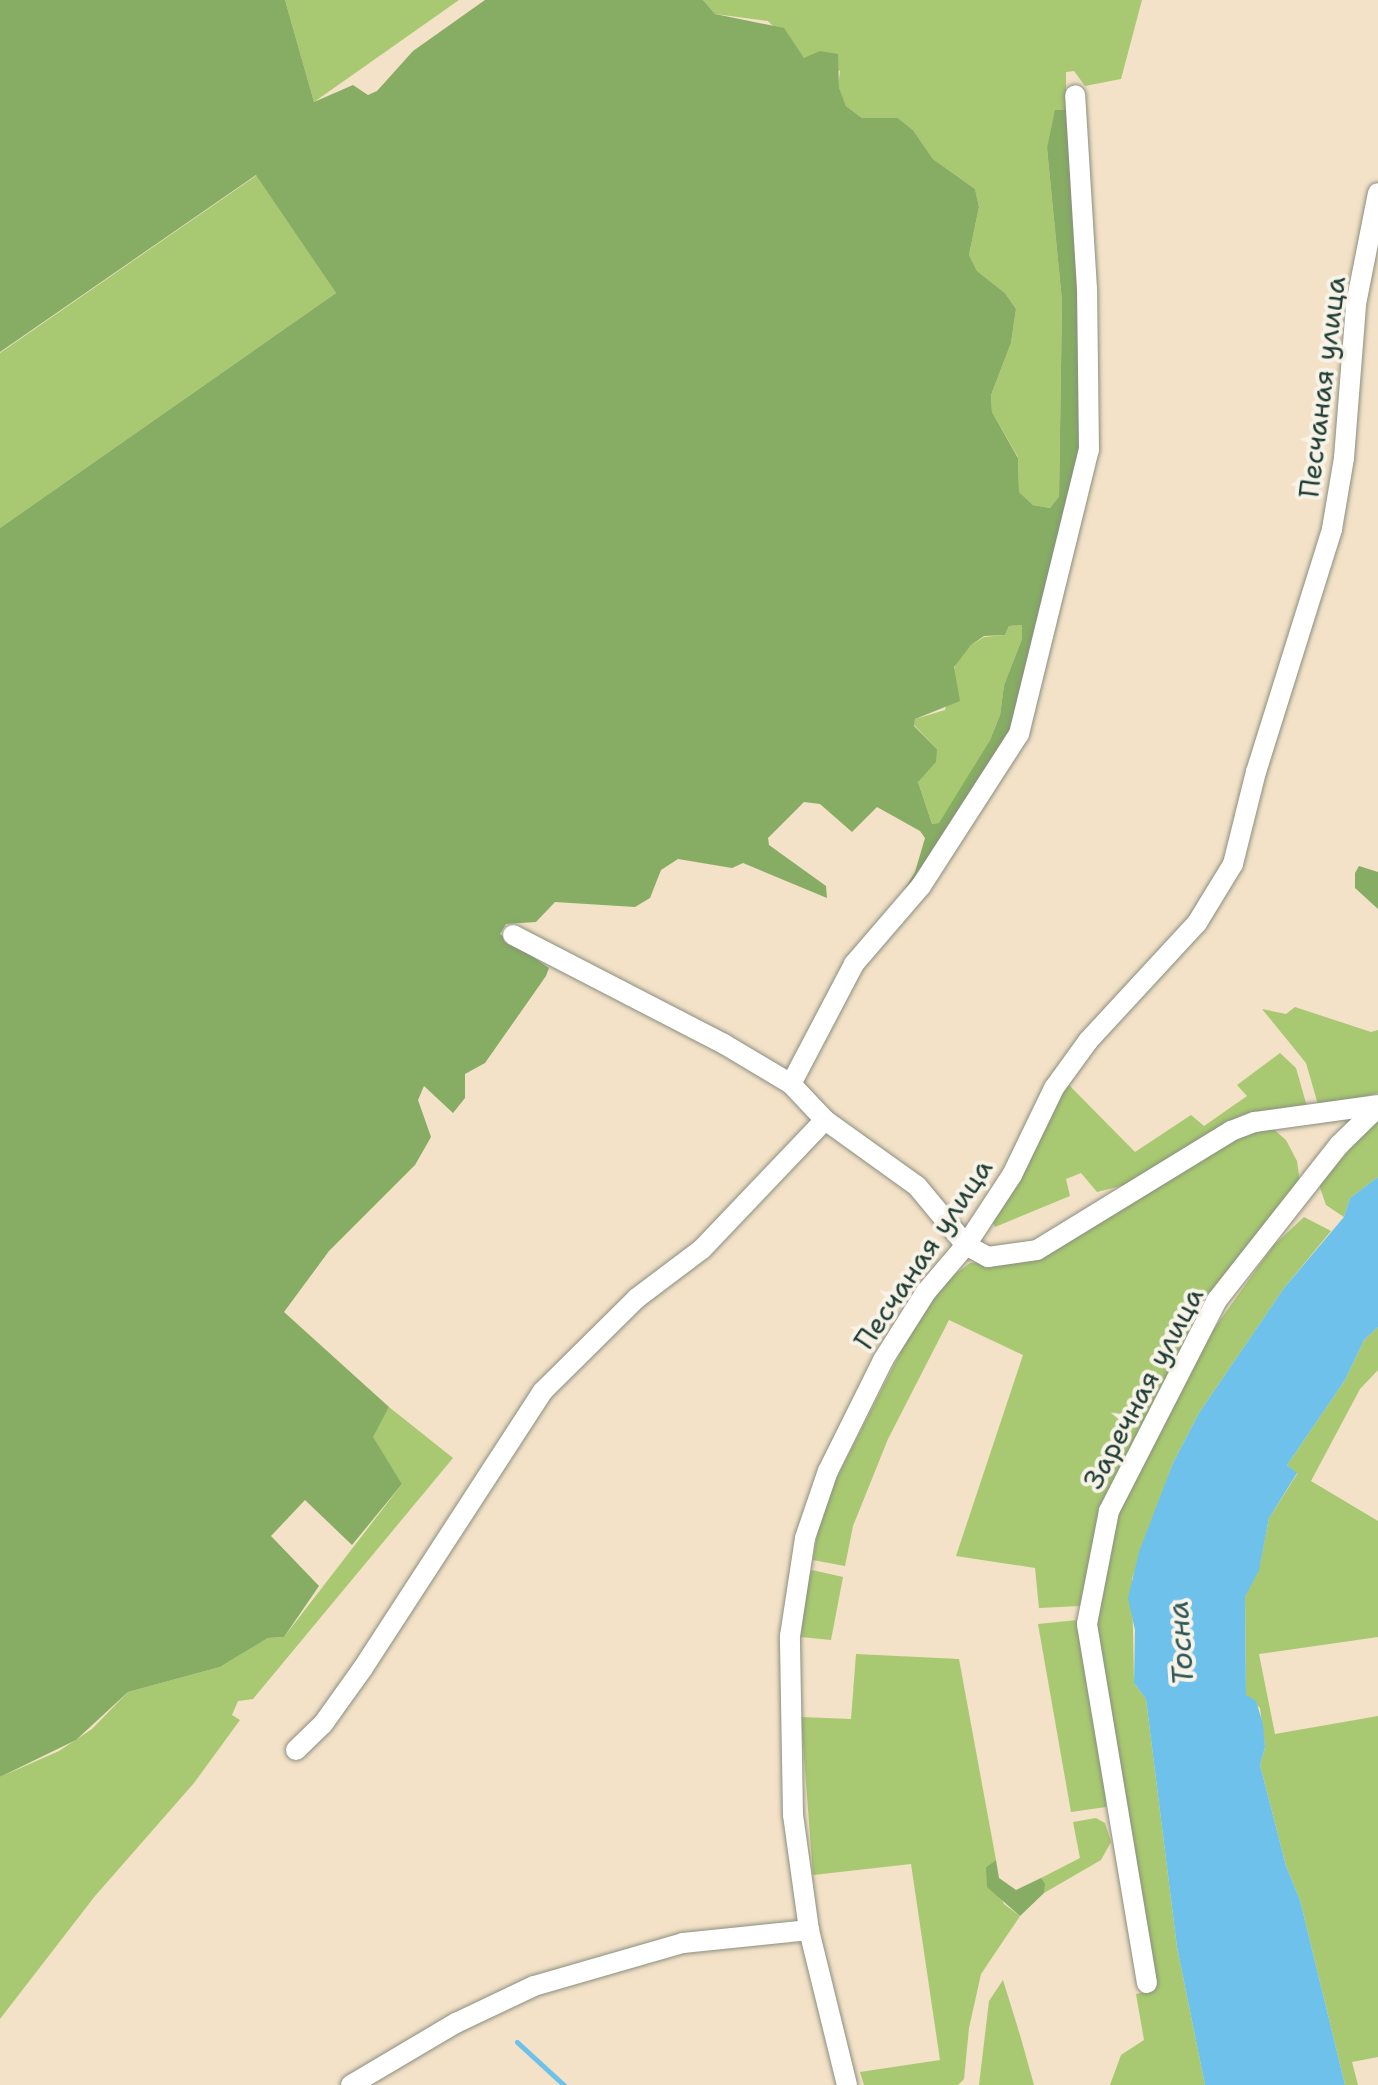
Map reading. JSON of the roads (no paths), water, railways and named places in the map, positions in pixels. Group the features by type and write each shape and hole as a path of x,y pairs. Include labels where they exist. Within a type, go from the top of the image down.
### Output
{"street":[{"path":"790,1084 854,964 920,886 1019,734 1090,450 1088,288 1075,95"},
{"name":"Песчаная улица","path":"847,2085 810,1930 793,1815 790,1636 806,1538 828,1471 883,1360 926,1292 966,1245 1012,1175 1054,1088 1088,1041 1197,922 1233,864 1256,772 1332,530 1344,458 1356,304 1378,192"},
{"path":"513,935 724,1044 790,1084 825,1120 917,1186 966,1245 988,1257 1038,1250 1231,1131 1255,1122 1378,1106"},
{"name":"Заречная улица","path":"1147,1983 1087,1624 1109,1512 1217,1300 1338,1145 1378,1106"},
{"path":"296,1750 323,1724 363,1668 542,1392 636,1298 702,1250 825,1120"},
{"path":"351,2085 456,2024 534,1986 683,1943 810,1930"}],"water":[{"name":"Тосна","path":"1378,1177 1378,1327 1364,1340 1345,1380 1287,1465 1297,1473 1269,1518 1259,1570 1245,1597 1246,1695 1256,1701 1263,1724 1265,1747 1260,1765 1286,1866 1300,1900 1345,2085 1205,2085 1177,1947 1146,1699 1134,1683 1135,1630 1128,1598 1139,1552 1173,1463 1199,1413 1284,1288 1344,1217 1350,1198"}],"waterway":[{"path":"517,2042 564,2085"}]}
